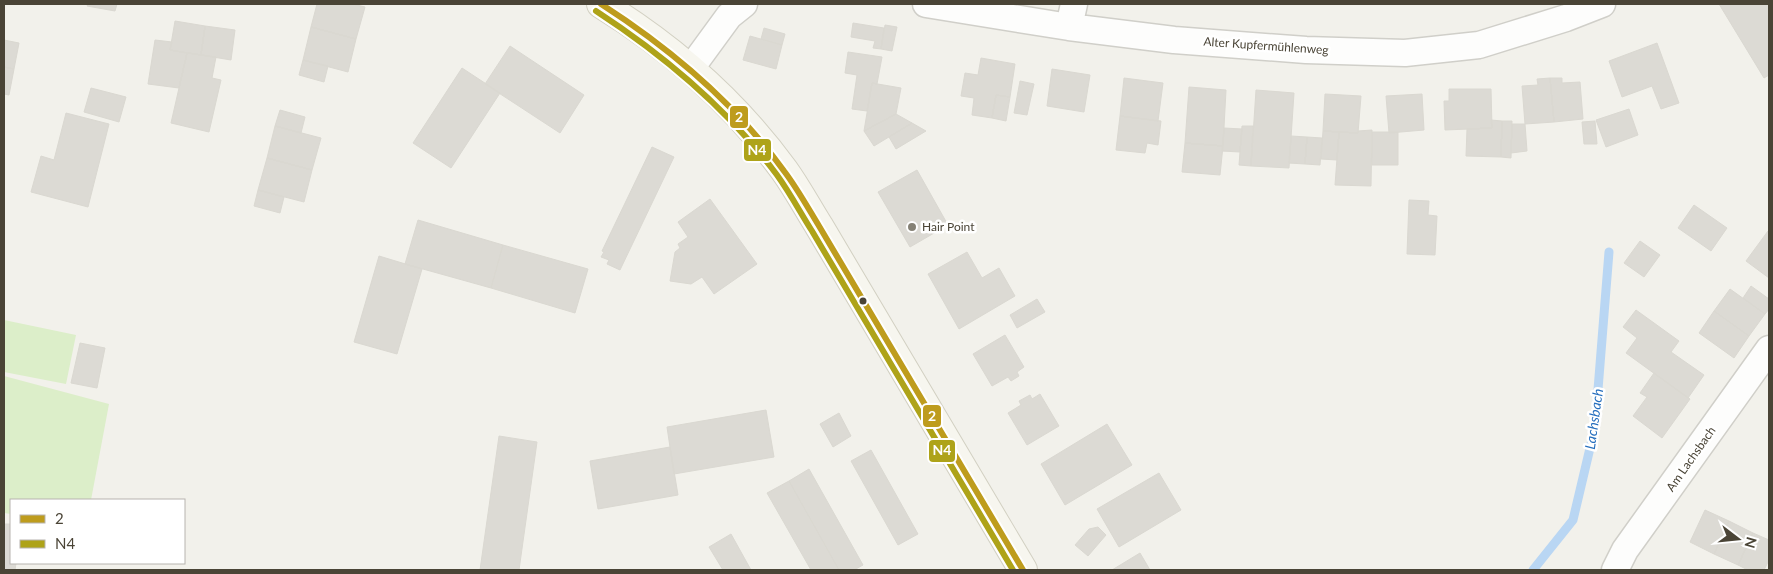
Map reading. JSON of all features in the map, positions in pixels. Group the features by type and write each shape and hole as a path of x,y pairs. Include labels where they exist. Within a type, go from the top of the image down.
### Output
{"street":[{"path":"601,4 631,22 691,68 753,132 784,171 819,226 1023,570"},
{"path":"691,68 729,16 744,4"},
{"name":"Alter Kupfermühlenweg","path":"926,4 1072,16 1183,41 1306,50 1405,53 1479,45 1566,18 1602,4"},
{"name":"Am Lachsbach","path":"1614,570 1625,550 1769,348"}],"green space":[{"path":"4,320 76,335 66,384 4,372"},
{"path":"4,376 109,404 91,499 10,499 10,514 4,513"}],"building":[{"path":"88,4 117,4 115,11 87,6"},
{"path":"317,4 353,4 365,7 356,39 311,27"},
{"path":"1719,4 1769,4 1769,75 1764,78"},
{"path":"175,21 205,26 201,55 170,50"},
{"path":"853,23 884,28 881,49 873,48 875,41 851,37"},
{"path":"885,25 897,27 892,51 881,49"},
{"path":"205,26 235,30 231,60 201,55"},
{"path":"311,27 356,39 348,72 303,60"},
{"path":"764,28 785,34 782,45 761,39"},
{"path":"750,36 782,45 776,69 743,60"},
{"path":"4,40 19,43 14,69 4,67"},
{"path":"155,40 172,42 170,50 187,53 179,88 148,84"},
{"path":"1657,43 1679,103 1661,109 1652,86 1622,97 1609,61"},
{"path":"510,46 584,95 560,133 485,84"},
{"path":"848,52 882,57 877,84 872,83 867,111 852,109 857,75 845,73"},
{"path":"187,53 216,57 212,78 221,80 209,132 171,123"},
{"path":"981,58 1015,64 1010,97 996,95 992,118 972,115 974,98 961,96 965,73 978,75"},
{"path":"303,60 328,66 324,82 299,75"},
{"path":"4,67 14,69 9,95 4,94"},
{"path":"462,68 500,93 451,168 413,143"},
{"path":"1052,69 1090,75 1084,112 1047,106"},
{"path":"1124,78 1163,83 1158,121 1120,116"},
{"path":"1550,78 1562,78 1562,83 1580,82 1583,119 1554,122"},
{"path":"1550,78 1554,122 1525,124 1522,86 1538,85 1537,79"},
{"path":"1020,81 1034,84 1027,115 1014,113"},
{"path":"872,83 901,88 896,114 864,131"},
{"path":"1189,87 1226,90 1223,146 1185,143"},
{"path":"91,88 126,97 119,122 84,112"},
{"path":"1449,89 1491,89 1492,128 1445,130 1444,101 1449,101"},
{"path":"1256,90 1294,93 1289,168 1251,166"},
{"path":"1325,94 1361,96 1358,133 1323,131"},
{"path":"1422,94 1424,130 1389,133 1386,96"},
{"path":"996,95 1010,97 1006,121 992,118"},
{"path":"1629,109 1638,135 1606,147 1596,120"},
{"path":"280,110 305,117 301,133 275,126"},
{"path":"66,113 109,124 88,207 31,192 41,156 54,160"},
{"path":"896,114 912,123 874,146 864,131"},
{"path":"1120,116 1161,121 1158,145 1147,143 1145,153 1116,150"},
{"path":"1491,120 1502,121 1501,157 1466,156 1467,129 1492,128"},
{"path":"1502,121 1512,121 1511,158 1501,157"},
{"path":"1595,121 1597,144 1584,144 1582,122"},
{"path":"912,123 926,131 896,149 889,137"},
{"path":"1512,124 1525,124 1527,151 1511,153"},
{"path":"275,126 321,138 312,170 267,158"},
{"path":"1242,126 1253,126 1251,166 1239,165"},
{"path":"1224,128 1242,129 1240,152 1222,151"},
{"path":"1372,130 1371,186 1335,185 1339,132 1358,133 1358,131"},
{"path":"1323,131 1339,132 1337,160 1321,159"},
{"path":"1372,132 1398,132 1398,165 1372,165"},
{"path":"1291,136 1307,137 1305,164 1289,163"},
{"path":"1307,137 1322,138 1320,165 1305,164"},
{"path":"1185,143 1223,146 1220,175 1182,172"},
{"path":"652,147 674,157 620,270 607,264 609,260 601,257 604,252 602,251"},
{"path":"267,158 312,170 304,202 258,190"},
{"path":"917,170 948,225 910,247 878,192"},
{"path":"258,190 284,197 280,213 254,206"},
{"path":"710,199 757,264 714,294 702,277 691,284 670,281 675,252 680,248 678,244 688,237 678,222"},
{"path":"1409,200 1429,201 1428,215 1437,216 1435,255 1407,254"},
{"path":"1694,205 1727,228 1711,251 1678,228"},
{"path":"418,220 503,245 491,288 405,264"},
{"path":"1769,232 1769,278 1746,261"},
{"path":"1640,241 1660,255 1644,277 1624,263"},
{"path":"503,245 588,269 575,313 491,288"},
{"path":"967,252 982,278 999,268 1015,296 959,329 928,274"},
{"path":"379,256 422,269 397,354 354,342"},
{"path":"1751,286 1769,299 1769,309 1765,314 1743,298"},
{"path":"1730,289 1765,314 1749,336 1714,311"},
{"path":"1037,299 1045,312 1017,328 1010,315"},
{"path":"1636,310 1679,341 1671,352 1704,375 1688,398 1626,353 1637,338 1623,327"},
{"path":"1714,311 1749,336 1734,358 1699,333"},
{"path":"1005,335 1024,367 1017,372 1019,376 1011,381 1008,377 992,386 973,354"},
{"path":"80,343 105,348 97,388 71,383"},
{"path":"1654,373 1690,399 1662,438 1633,416 1647,397 1640,393"},
{"path":"1040,394 1059,426 1027,445 1008,413 1021,405 1019,401 1030,395 1032,399"},
{"path":"766,410 774,457 674,474 667,427"},
{"path":"839,413 851,436 833,447 820,424"},
{"path":"1107,424 1132,465 1065,505 1041,464"},
{"path":"499,436 537,442 519,570 480,570"},
{"path":"670,447 678,495 598,509 590,461"},
{"path":"871,450 918,534 898,545 851,461"},
{"path":"809,469 863,565 854,570 839,570 789,481"},
{"path":"1159,473 1181,510 1119,547 1097,509"},
{"path":"789,481 839,570 811,570 767,493"},
{"path":"1705,510 1729,521 1714,554 1690,542"},
{"path":"1729,521 1753,533 1738,565 1714,554"},
{"path":"4,524 10,524 10,564 16,564 15,570 4,570"},
{"path":"1098,527 1106,535 1088,556 1075,545 1089,529"},
{"path":"1753,533 1769,540 1769,560 1764,570 1748,570 1738,565"},
{"path":"731,534 751,570 723,570 709,547"},
{"path":"1140,553 1150,570 1112,570"}],"waterway":[{"name":"Lachsbach","path":"1533,570 1573,520 1595,427 1609,252"}],"transit line":[{"name":"2","path":"601,4 627,21 700,79 745,123 784,171 819,226 1023,570"},
{"name":"N4","path":"596,11 646,46 694,85 738,128 777,175 1013,570"}],"place":[{"name":"Hair Point","path":"912,227"}]}
